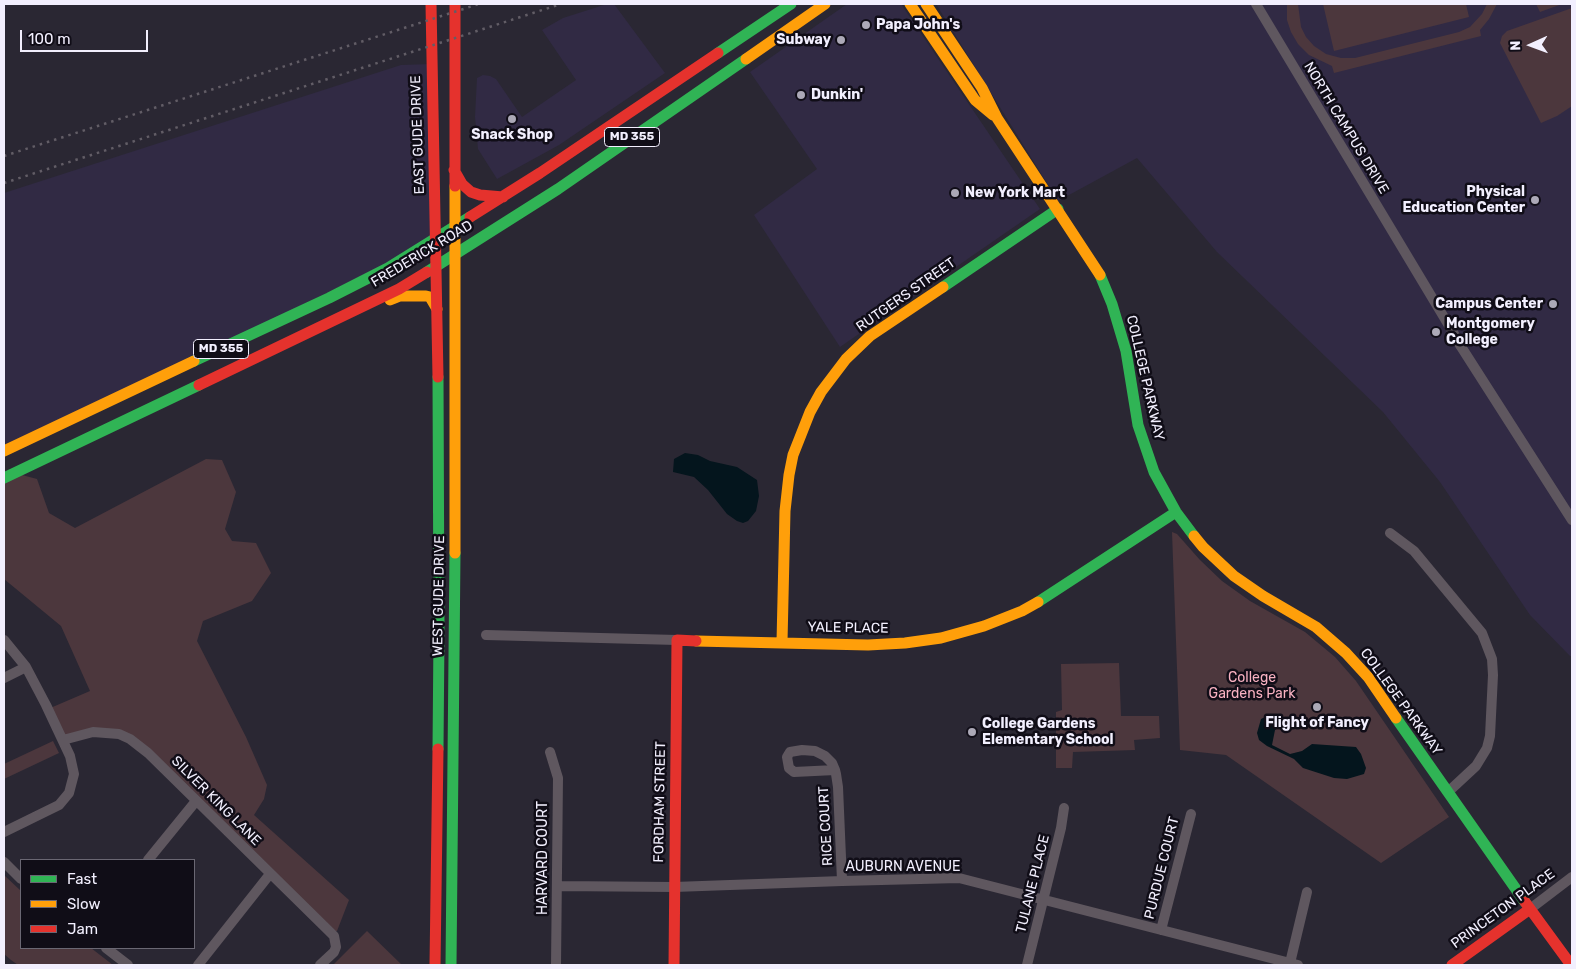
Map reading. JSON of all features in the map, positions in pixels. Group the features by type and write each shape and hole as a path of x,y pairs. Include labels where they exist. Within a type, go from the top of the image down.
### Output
{"main road":[{"name":"EAST GUDE DRIVE","path":"431,4 436,266"},
{"path":"454,4 454,227"},
{"name":"FREDERICK ROAD","path":"4,451 329,298 388,268 436,240 547,169 790,4"},
{"name":"FREDERICK ROAD","path":"4,478 333,322 399,288 558,189 825,4"},
{"name":"COLLEGE PARKWAY","path":"910,4 975,100 997,118"},
{"name":"COLLEGE PARKWAY","path":"926,4 982,88 997,118 1098,270 1112,304 1126,351 1138,425 1154,472 1176,512 1203,547 1234,576 1263,596 1316,626 1346,653 1368,677 1571,965"},
{"path":"454,170 462,184 471,192 480,195 502,197"},
{"name":"RUTGERS STREET","path":"782,642 785,512 788,475 793,455 810,412 821,392 846,359 870,336 1058,208"},
{"name":"WEST GUDE DRIVE","path":"451,965 454,227"},
{"name":"WEST GUDE DRIVE","path":"435,965 439,634 438,309 436,266"},
{"path":"368,303 387,302 400,296 426,296 430,297 438,309"},
{"name":"YALE PLACE","path":"677,640 868,645 904,644 941,638 984,626 1022,611 1053,594 1176,512"},
{"name":"FORDHAM STREET","path":"674,965 677,640"},
{"name":"PRINCETON PLACE","path":"1452,965 1530,909"}],"street":[{"name":"NORTH CAMPUS DRIVE","path":"1256,4 1460,345 1572,520"},
{"path":"1390,534 1414,551 1482,634 1492,658 1490,736 1487,748 1476,766 1448,792"},
{"name":"YALE PLACE","path":"486,635 677,640"},
{"path":"4,640 26,668 46,704 70,756 74,774 69,793 55,807 4,832"},
{"path":"4,678 26,668"},
{"name":"SILVER KING LANE","path":"63,740 93,732 118,734 130,739 148,753 330,932 336,941 336,947 334,952 320,965"},
{"name":"HARVARD COURT","path":"550,752 558,778 556,965"},
{"name":"RICE COURT","path":"835,770 838,787 842,880"},
{"path":"149,859 196,801"},
{"name":"TULANE PLACE","path":"1026,965 1061,828 1064,808"},
{"name":"PURDUE COURT","path":"1161,930 1191,814"},
{"path":"4,862 20,878"},
{"path":"198,965 270,874"},
{"name":"PRINCETON PLACE","path":"1530,909 1572,877"},
{"name":"AUBURN AVENUE","path":"557,886 674,887 842,880 959,878 1294,964"},
{"path":"1294,964 1307,892"},
{"path":"107,949 128,965"}],"shaded area":[{"path":"607,4 614,4 665,73 559,145 497,179 478,149 475,117 477,78 483,75 496,79 522,117 576,80 542,30 563,18"},
{"path":"847,4 901,4 1040,209 840,347 754,215 817,169 750,72"},
{"name":"Montgomery College","path":"936,4 1572,4 1572,656 1530,615 1440,482 1383,412 1217,252 1137,158 1058,201"},
{"path":"431,64 435,240 4,451 4,193 401,65"}],"green space":[{"path":"1287,4 1298,4 1301,27 1306,37 1314,46 1326,54 1341,58 1355,58 1459,32 1470,27 1482,14 1487,4 1497,4 1489,19 1480,30 1481,36 1334,73 1332,66 1309,55 1298,44 1287,20"},
{"path":"1323,4 1466,4 1469,17 1334,51"},
{"path":"1536,4 1562,4 1540,12"},
{"path":"1572,8 1572,106 1557,116 1541,123 1500,43 1502,36 1507,31"},
{"path":"206,459 222,460 236,492 225,529 232,541 256,543 271,573 252,601 203,621 197,641 246,737 267,785 264,799 254,815 349,900 337,931 330,932 148,753 119,734 63,740 48,709 90,691 61,626 4,579 4,479 22,475 37,479 49,513 75,528"},
{"name":"College Gardens Park","path":"1172,532 1177,534 1222,581 1250,601 1305,632 1335,657 1356,681 1449,817 1381,863 1226,755 1180,750"},
{"path":"1119,663 1121,716 1159,716 1160,738 1134,740 1135,750 1073,752 1072,768 1056,768 1056,712 1062,710 1061,664"},
{"path":"53,741 59,753 4,779 4,764"},
{"path":"4,875 20,890 20,949 92,949 113,965 18,965 4,954"},
{"path":"367,931 402,965 333,965"}],"water":[{"path":"685,453 737,467 757,480 759,496 756,511 748,521 743,523 737,521 727,514 708,490 694,477 673,472 674,459"},
{"path":"1267,716 1281,721 1281,726 1275,730 1272,745 1290,754 1302,751 1312,744 1356,747 1361,754 1366,768 1364,774 1347,779 1334,778 1303,768 1294,759 1259,740 1257,733 1261,719"}],"railway":[{"path":"4,156 479,4"},
{"path":"4,183 561,4"}],"traffic: fast":[{"path":"718,53 791,4"},
{"path":"427,272 558,189 746,59"},
{"path":"943,287 1058,209"},
{"path":"194,361 329,298 388,268 470,217"},
{"path":"1100,275 1112,304 1126,351 1138,425 1154,472 1176,512 1194,536"},
{"path":"438,377 438,749"},
{"path":"4,478 199,385"},
{"path":"1038,602 1176,512"},
{"path":"451,965 455,553"},
{"path":"1396,718 1525,902"}],"traffic: slow":[{"path":"746,59 825,4"},
{"path":"910,4 975,100 993,115"},
{"path":"926,4 982,88 997,118 1100,275"},
{"path":"455,186 455,553"},
{"path":"782,642 785,511 789,475 793,455 810,412 821,392 846,359 870,336 943,287"},
{"path":"390,300 400,296 426,296 430,297 437,309"},
{"path":"4,451 194,361"},
{"path":"1194,536 1234,576 1263,596 1316,627 1346,653 1368,677 1396,718"},
{"path":"696,641 868,645 905,643 941,638 984,626 1022,611 1038,602"}],"traffic: jam":[{"path":"431,4 438,377"},
{"path":"455,4 455,186"},
{"path":"470,217 540,173 718,53"},
{"path":"454,170 462,184 471,192 480,195 503,197"},
{"path":"199,385 399,289 427,272"},
{"path":"674,965 677,640 696,641"},
{"path":"435,965 438,749"},
{"path":"1525,902 1571,965"},
{"path":"1452,965 1530,909"}],"place":[{"name":"Papa John's","path":"866,25"},
{"name":"Subway","path":"841,40"},
{"name":"Dunkin'","path":"801,95"},
{"name":"Snack Shop","path":"512,119"},
{"name":"New York Mart","path":"955,193"},
{"name":"Physical Education Center","path":"1535,200"},
{"name":"Campus Center","path":"1553,304"},
{"name":"Montgomery College","path":"1436,332"},
{"name":"Flight of Fancy","path":"1317,707"},
{"name":"College Gardens Elementary School","path":"972,732"}]}
